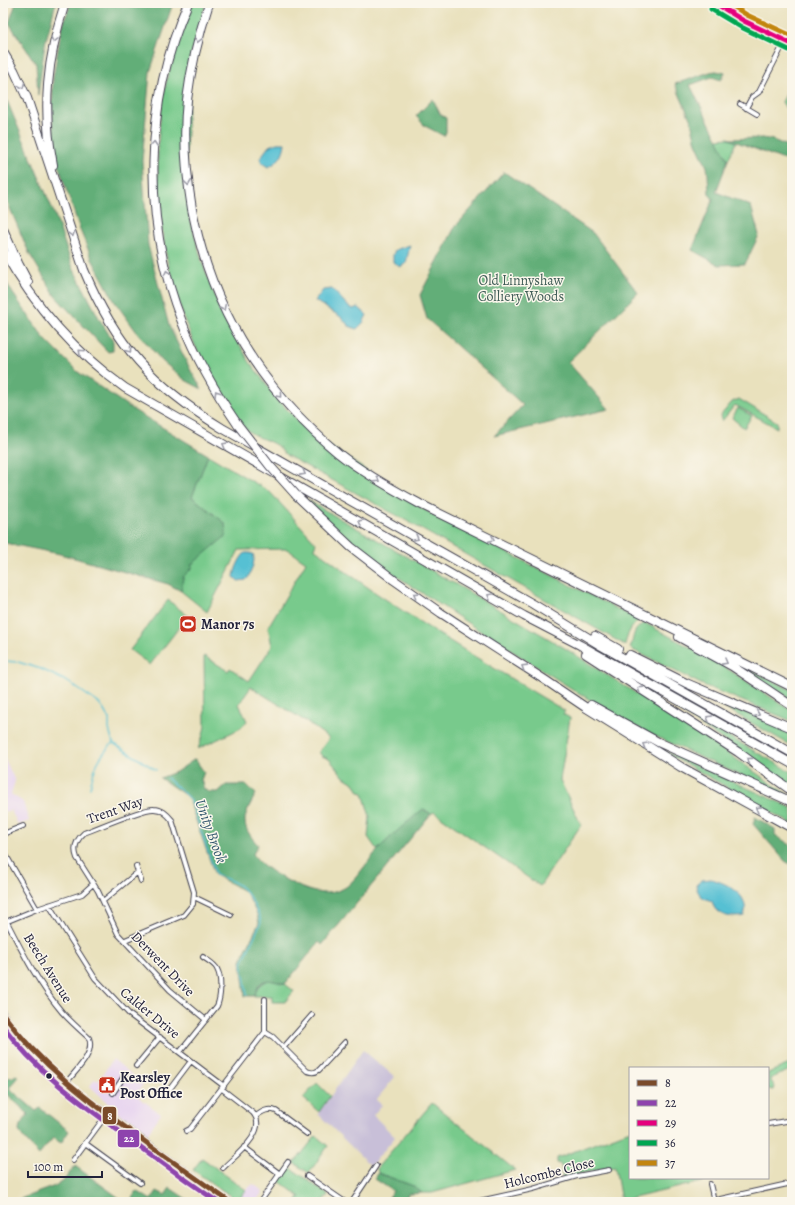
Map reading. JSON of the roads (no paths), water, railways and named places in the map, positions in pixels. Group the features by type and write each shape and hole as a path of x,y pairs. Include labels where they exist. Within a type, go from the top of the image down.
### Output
{"highway":[{"path":"60,197 49,144 46,107 50,62 54,41 65,3"},
{"path":"188,3 172,46 166,68 157,116 154,167 157,222 167,277 182,322 202,366 214,388 238,425 270,466 296,495 351,547 394,580 441,613 585,707 681,767 792,828"},
{"path":"209,3 198,38 187,100 187,175 195,222 207,268 220,301 244,347 265,378 283,400 300,419 339,453 376,480 407,497 792,687"},
{"path":"3,52 14,70 27,98 84,270 101,309 129,351 166,389 193,410 222,428 534,604 659,670 714,696 792,728"},
{"path":"3,229 18,263 48,318"},
{"path":"3,250 12,266 48,318 81,352 112,379 125,388 524,616 580,645 792,764"},
{"path":"542,564 732,666 792,706"},
{"path":"534,604 600,645 792,753"},
{"path":"524,616 738,752 792,791"},
{"path":"545,680 658,742 792,802"}],"main road":[{"path":"715,3 744,21 792,44"},
{"path":"3,1014 8,1022 32,1049 67,1082 107,1114 230,1202"}],"street":[{"path":"746,108 752,97 759,92 785,41"},
{"path":"740,104 757,114"},
{"name":"Trent Way","path":"111,918 103,901 76,858 75,845 80,836 84,833 146,809 153,808 164,812 172,820 194,892 194,897"},
{"path":"3,834 23,826"},
{"path":"3,850 37,909"},
{"path":"136,866 140,882"},
{"path":"103,901 138,872"},
{"path":"5,922 37,909 82,894 93,884"},
{"path":"125,940 184,915 193,904 194,897 231,915"},
{"name":"Calder Drive","path":"49,905 95,978 103,988 130,1015 180,1052 256,1116"},
{"name":"Derwent Drive","path":"111,918 118,934 170,990 206,1020"},
{"name":"Beech Avenue","path":"5,922 45,990 63,1013 89,1038 90,1042 88,1055 67,1082"},
{"path":"180,1052 217,1006 220,993 219,972 217,968 203,957"},
{"path":"186,1131 190,1129 223,1087 244,1057 265,1032 264,1024 266,999"},
{"path":"284,1047 311,1015"},
{"path":"3,1027 8,1022"},
{"path":"265,1032 273,1037 308,1071 316,1072 319,1070 345,1042"},
{"path":"136,1066 160,1037"},
{"path":"169,1090 191,1061"},
{"path":"113,1092 125,1075"},
{"path":"223,1168 256,1133 256,1116 267,1110 276,1111 304,1132"},
{"path":"769,1124 792,1122 792,1113"},
{"path":"73,1160 107,1114"},
{"path":"85,1144 140,1184"},
{"path":"244,1147 280,1174"},
{"path":"260,1202 288,1162"},
{"path":"352,1202 376,1166"},
{"name":"Holcombe Close","path":"475,1202 533,1189 577,1176 607,1172"},
{"path":"307,1176 345,1202"},
{"path":"707,1202 792,1183"},
{"path":"710,1184 714,1201"}],"water":[{"path":"277,143 285,143 283,151 278,161 268,167 262,163 260,158 269,146"},
{"path":"410,245 406,263 400,267 393,262 395,250"},
{"path":"332,289 348,306 353,309 358,307 367,315 363,323 357,329 349,326 341,317 315,301 323,290"},
{"path":"245,553 253,554 253,566 246,580 238,581 234,577 235,571 239,561"},
{"path":"711,879 730,887 741,896 744,902 744,916 725,916 715,909 712,901 701,896 696,885 702,880"}],"waterway":[{"name":"Unity Brook","path":"3,661 18,662 41,669 68,682 100,704 109,719 109,729 113,743 156,770"},
{"path":"90,788 97,763 113,743"},
{"name":"Unity Brook","path":"167,778 190,799 216,875 239,885 247,893 259,916 261,922 242,963 247,995"}],"place":[{"name":"Manor 7s","path":"188,624"},
{"name":"Kearsley Post Office","path":"107,1085"}],"park label":[{"name":"Old Linnyshaw Colliery Woods","path":"521,288"}]}
